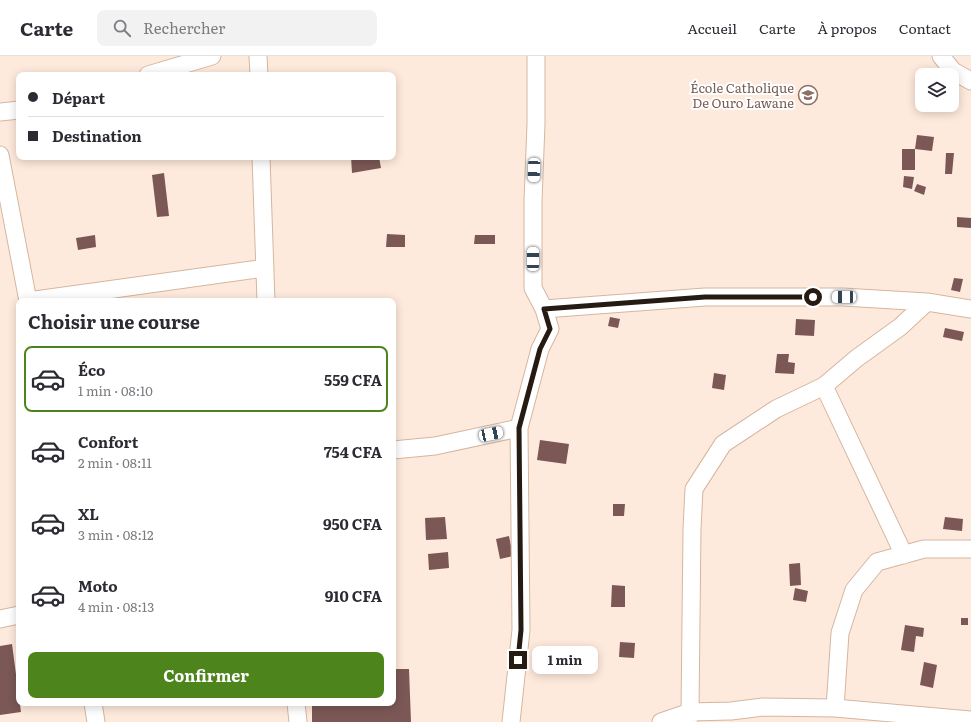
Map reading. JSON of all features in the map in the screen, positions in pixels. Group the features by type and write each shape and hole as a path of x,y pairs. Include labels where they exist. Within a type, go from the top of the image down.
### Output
{"street":[{"path":"158,72 212,56"},
{"path":"258,56 258,72"},
{"path":"511,722 521,630 519,428 540,349 550,329 544,309 533,288 536,56"},
{"path":"941,56 953,70 971,81"},
{"path":"0,112 16,110"},
{"path":"0,156 27,298"},
{"path":"261,160 266,298"},
{"path":"50,298 265,268"},
{"path":"544,309 705,297 844,297 927,302 971,309"},
{"path":"689,717 694,489 723,444 776,409 824,386 857,358 900,327 927,302"},
{"path":"824,386 904,555"},
{"path":"396,450 435,446 519,428"},
{"path":"835,708 840,633 854,590 878,562 924,549 971,549"},
{"path":"0,619 16,616"},
{"path":"93,706 96,722"},
{"path":"296,706 298,722"},
{"path":"661,722 763,707 835,708 971,720"}],"building":[{"path":"917,135 934,137 932,151 915,149"},
{"path":"902,149 915,149 915,170 902,170"},
{"path":"946,153 954,153 952,174 945,174"},
{"path":"351,160 380,160 381,168 352,173"},
{"path":"164,173 169,216 157,217 152,175"},
{"path":"904,176 914,177 912,189 903,187"},
{"path":"917,184 926,187 924,195 914,191"},
{"path":"957,217 971,218 971,228 957,227"},
{"path":"387,234 405,235 405,247 386,247"},
{"path":"95,235 96,247 78,250 76,238"},
{"path":"475,235 495,235 495,244 474,244"},
{"path":"954,278 963,279 960,292 951,290"},
{"path":"610,317 620,319 618,328 608,326"},
{"path":"796,319 815,320 814,336 795,335"},
{"path":"945,328 964,332 962,341 943,337"},
{"path":"777,354 789,354 788,362 795,363 794,374 775,373"},
{"path":"714,373 726,375 724,390 712,388"},
{"path":"540,440 569,444 566,464 537,460"},
{"path":"613,504 625,504 624,516 613,516"},
{"path":"445,517 447,539 426,540 425,518"},
{"path":"945,517 963,519 962,531 943,529"},
{"path":"509,536 513,556 500,559 496,539"},
{"path":"448,552 449,568 429,570 428,554"},
{"path":"800,563 801,585 790,586 789,564"},
{"path":"612,585 625,586 625,607 611,607"},
{"path":"795,588 808,591 806,602 793,600"},
{"path":"961,618 968,618 968,625 961,625"},
{"path":"905,625 924,628 923,637 916,636 914,652 901,650"},
{"path":"620,642 635,643 634,658 619,657"},
{"path":"12,644 16,674 16,706 20,706 21,712 0,715 0,646"},
{"path":"924,662 937,665 933,688 920,685"},
{"path":"396,669 409,669 411,722 312,722 312,706 396,706"}],"place":[{"name":"École Catholique De Ouro Lawane","path":"808,95"}],"route":[{"path":"518,660 521,630 519,428 540,349 550,329 544,309 705,297 813,297"}]}
